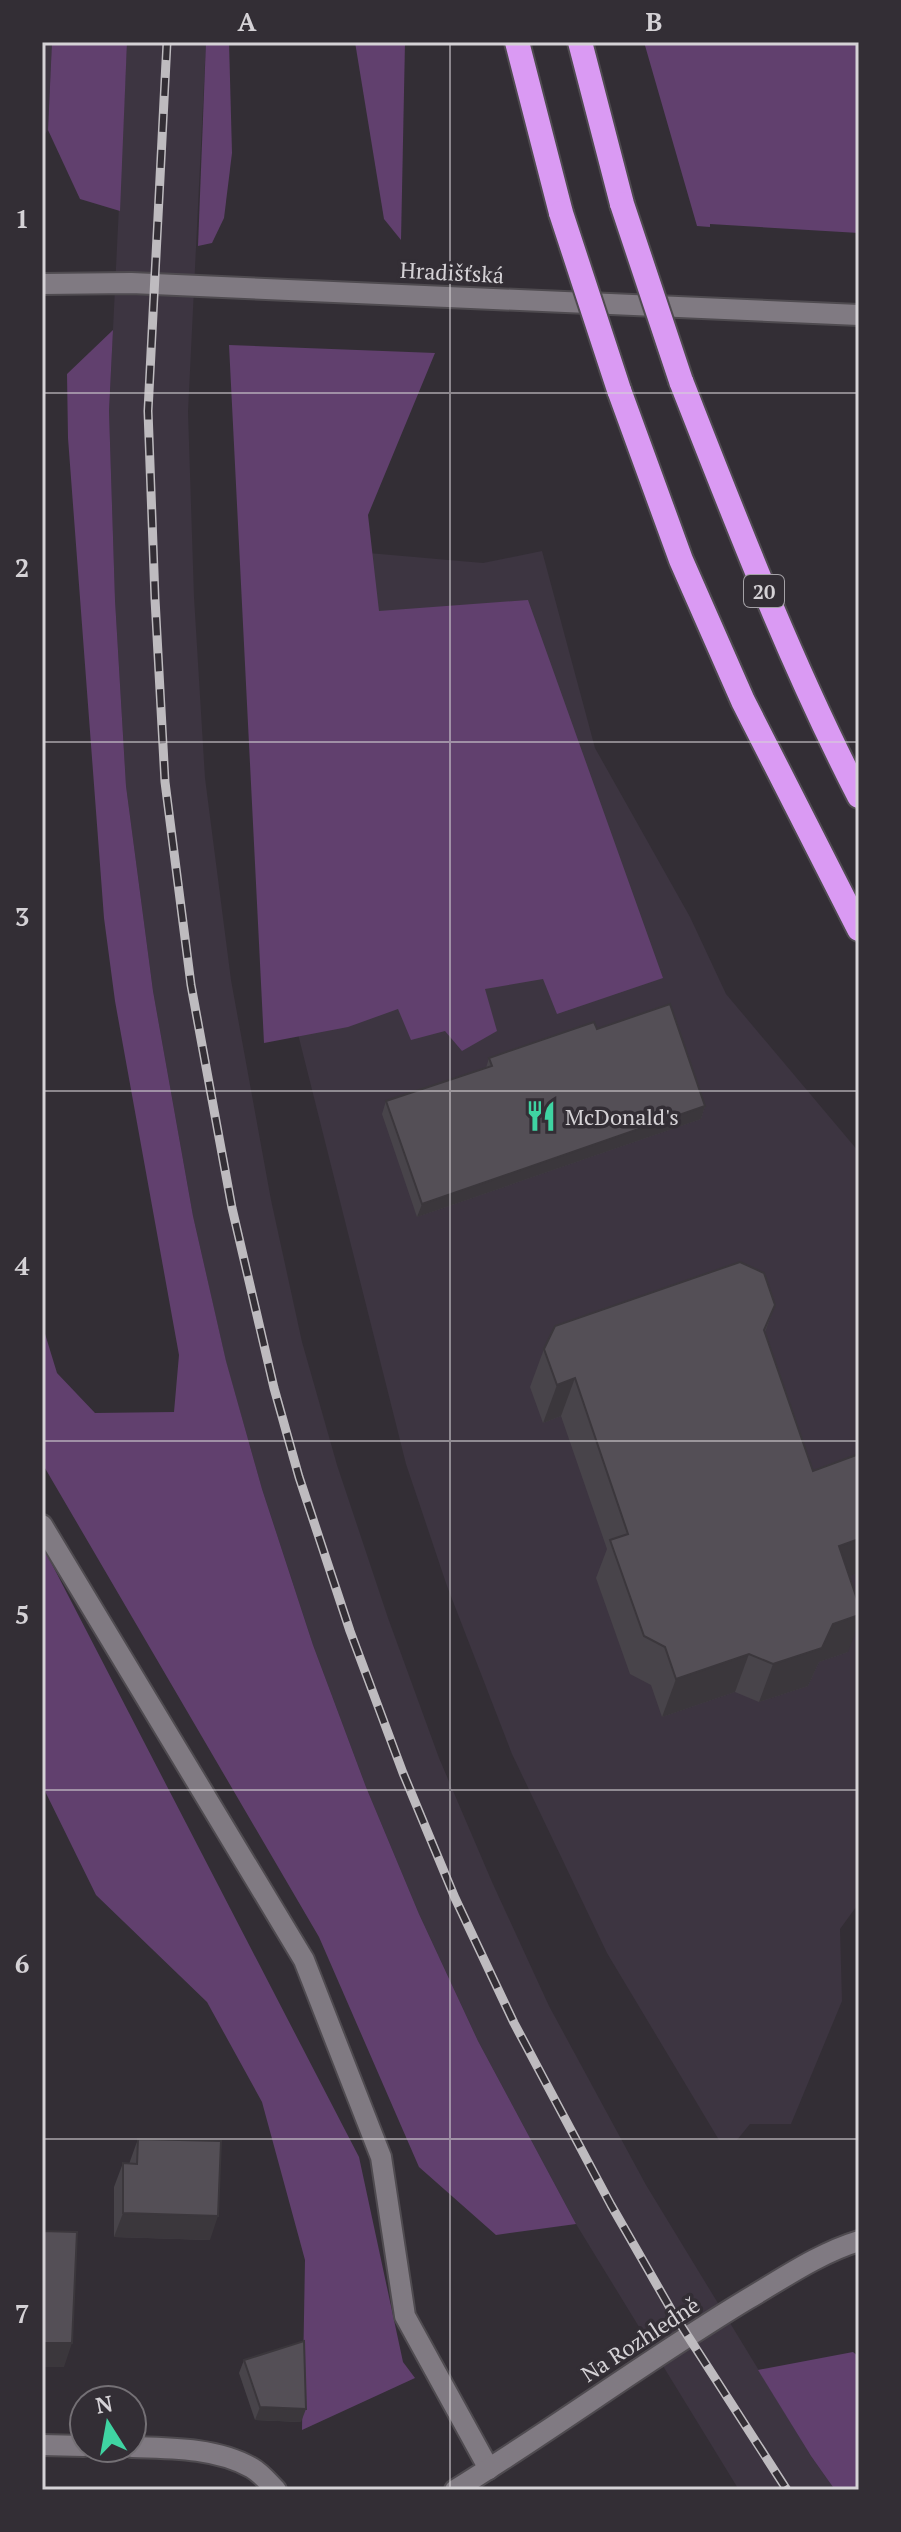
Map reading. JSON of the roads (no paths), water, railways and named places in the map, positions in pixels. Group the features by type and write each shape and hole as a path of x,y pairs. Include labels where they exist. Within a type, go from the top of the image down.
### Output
{"highway":[{"path":"517,42 561,213 619,390 687,574 743,701 859,929"},
{"name":"20","path":"580,42 622,204 681,381 759,578 835,750 859,796"}],"street":[{"name":"Hradišťská","path":"42,284 131,283 859,315"},
{"path":"42,1525 304,1960 381,2157 405,2316 489,2469"},
{"name":"Na Rozhledně","path":"455,2490 687,2336 805,2265 859,2241"},
{"path":"42,2445 68,2446"},
{"path":"148,2447 222,2456 253,2468 276,2490"}],"railway":[{"path":"167,42 148,411 165,782 191,985 232,1208 274,1388 299,1477 350,1631 403,1773 455,1898 514,2023 611,2205 673,2313 787,2490"}],"place":[{"name":"McDonald's","path":"541,1116"}]}
